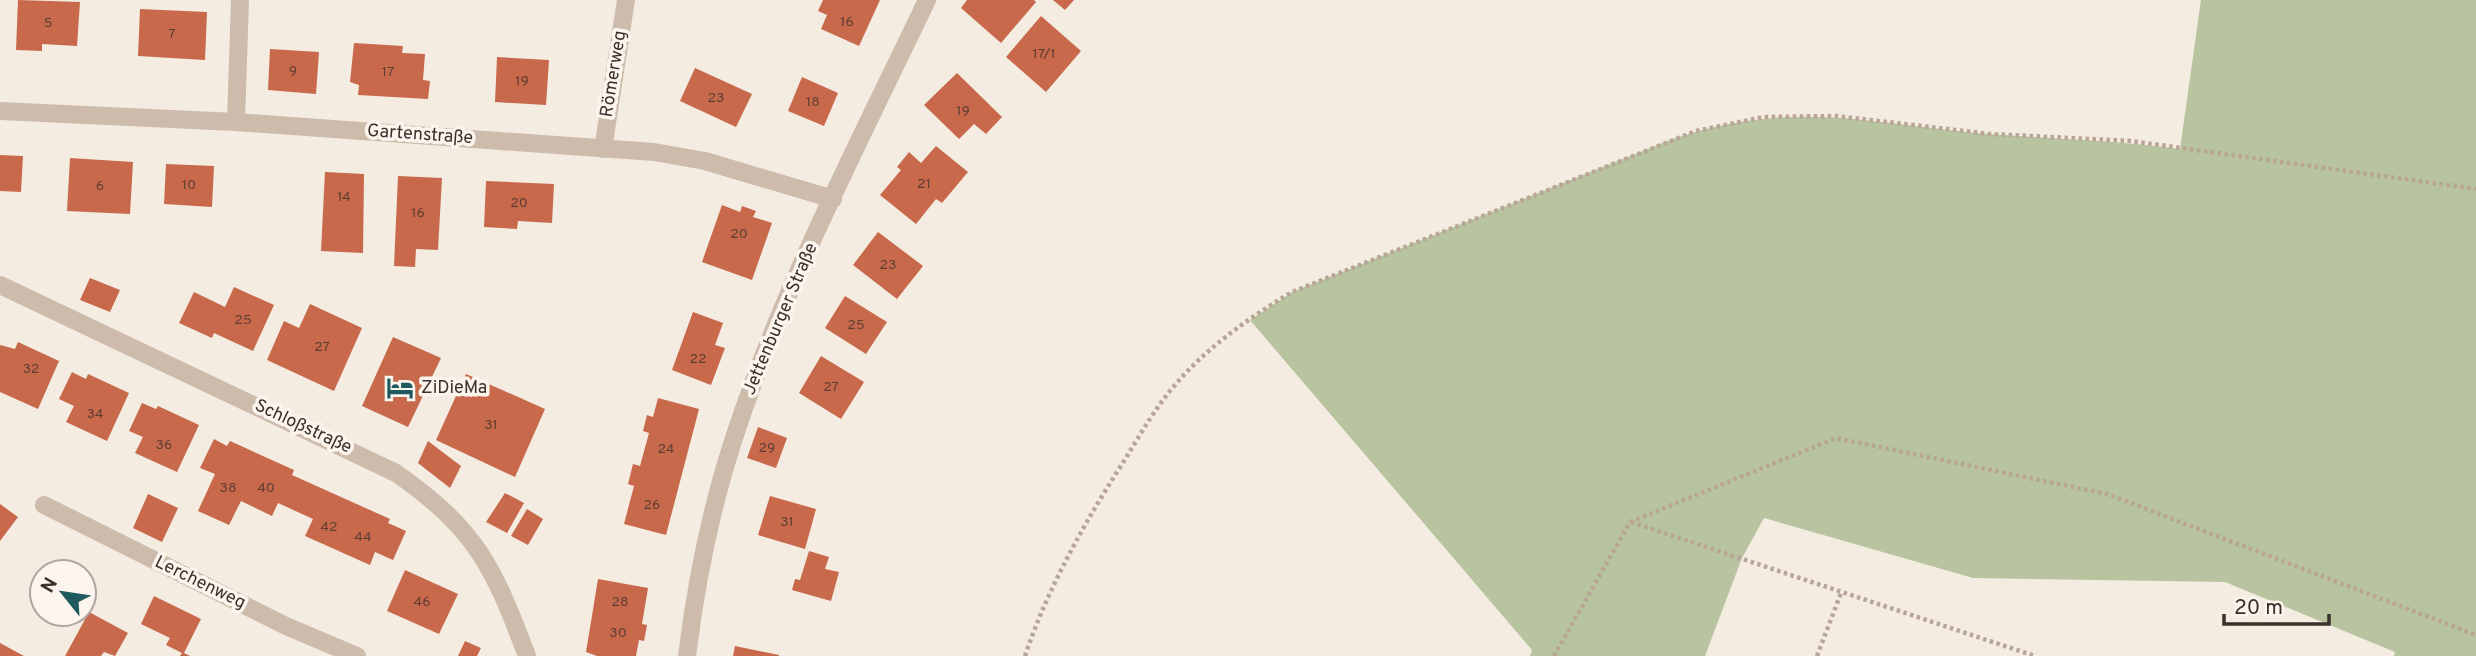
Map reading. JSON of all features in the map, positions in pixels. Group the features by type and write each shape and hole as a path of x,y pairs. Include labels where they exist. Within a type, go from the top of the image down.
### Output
{"street":[{"path":"236,122 240,0"},
{"name":"Römerweg","path":"603,149 626,0"},
{"name":"Jettenburger Straße","path":"687,656 707,537 733,439 767,347 927,0"},
{"name":"Gartenstraße","path":"0,111 236,122 654,152 705,161 833,199"},
{"name":"Schloßstraße","path":"0,285 349,449 407,481 439,504 472,540 501,587 527,656"},
{"name":"Lerchenweg","path":"44,506 286,626 357,656"}],"path":[{"path":"1025,656 1085,522 1152,416 1175,385 1194,366 1250,320 1292,292 1696,131 1765,117 1836,116 1990,134 2131,141 2476,189"},
{"path":"1554,656 1630,522 1836,439 2107,494 2476,635"},
{"path":"1630,522 2035,656"},
{"path":"1817,656 1841,593"}],"green space":[{"path":"2201,0 2476,0 2476,656 2394,656 2395,652 2225,582 1973,578 1764,518 1742,558 1705,656 1530,656 1532,650 1250,320 1292,292 1670,140 1714,127 1754,120 1830,118 2180,149"}],"building":[{"path":"18,0 80,2 77,46 42,44 42,51 16,50"},
{"path":"823,0 880,0 859,46 821,29 827,15 818,11"},
{"path":"967,0 1036,2 1001,43 961,8"},
{"path":"1053,0 1074,0 1065,10"},
{"path":"140,9 207,12 205,60 138,56"},
{"path":"1041,16 1081,51 1046,92 1006,57"},
{"path":"354,43 403,46 402,53 425,54 423,80 430,81 428,99 358,95 359,85 350,82"},
{"path":"270,49 319,52 316,94 268,90"},
{"path":"497,57 549,60 546,105 495,102"},
{"path":"695,68 752,94 736,127 680,101"},
{"path":"957,73 1002,117 986,134 974,124 959,139 924,105"},
{"path":"802,77 838,93 824,126 788,111"},
{"path":"936,146 968,172 942,203 936,199 916,224 880,195 901,170 897,167 909,152 921,163"},
{"path":"0,155 23,156 21,192 0,191"},
{"path":"70,158 133,162 130,214 67,211"},
{"path":"166,164 214,166 212,207 164,204"},
{"path":"325,172 364,174 363,253 321,251"},
{"path":"398,176 442,178 438,250 416,249 415,267 394,266"},
{"path":"486,181 554,184 552,223 518,221 517,229 484,227"},
{"path":"722,205 740,212 742,206 756,211 753,217 772,223 752,280 702,262"},
{"path":"878,232 923,266 897,299 853,265"},
{"path":"90,278 120,290 110,312 80,300"},
{"path":"234,287 274,305 253,351 214,333 212,338 179,323 194,292 225,307"},
{"path":"845,296 887,322 866,354 825,328"},
{"path":"310,304 362,328 334,391 267,360 284,321 299,328"},
{"path":"693,312 723,323 715,345 725,348 711,385 672,370"},
{"path":"393,337 441,358 408,427 362,406"},
{"path":"18,342 59,361 38,409 0,392 0,345 15,349"},
{"path":"821,356 864,382 841,419 799,393"},
{"path":"72,372 86,379 88,374 129,393 107,441 66,422 74,406 59,399"},
{"path":"466,374 545,409 515,477 436,440"},
{"path":"658,398 699,409 666,535 624,524 634,486 628,484 633,464 640,466 649,433 643,431 647,415 653,417"},
{"path":"142,403 156,409 158,406 199,425 177,472 135,453 143,437 129,431"},
{"path":"758,427 787,438 776,468 747,458"},
{"path":"214,439 227,446 230,441 294,470 292,475 390,519 388,523 406,531 393,560 375,552 370,565 305,536 313,519 278,503 272,516 241,501 229,525 198,511 215,474 200,468"},
{"path":"428,441 461,466 450,488 418,463"},
{"path":"505,493 524,503 507,533 486,522"},
{"path":"148,494 178,508 162,542 133,528"},
{"path":"770,496 816,509 805,549 758,535"},
{"path":"0,504 18,517 0,541"},
{"path":"527,509 543,519 528,545 511,536"},
{"path":"809,551 829,557 825,569 839,572 831,601 792,590 795,579 800,580"},
{"path":"405,570 458,594 439,634 387,611"},
{"path":"598,579 648,588 642,624 647,625 644,641 639,640 636,656 597,656 586,652"},
{"path":"154,596 201,619 184,653 190,656 180,656 182,653 166,645 170,638 141,624"},
{"path":"98,617 128,633 115,656 104,652 101,656 65,656 80,628 98,628"},
{"path":"465,641 481,648 477,656 458,656"},
{"path":"0,643 24,656 0,656"},
{"path":"735,646 779,655 779,656 733,656"}],"place":[{"name":"ZiDieMa","path":"400,388"}]}
